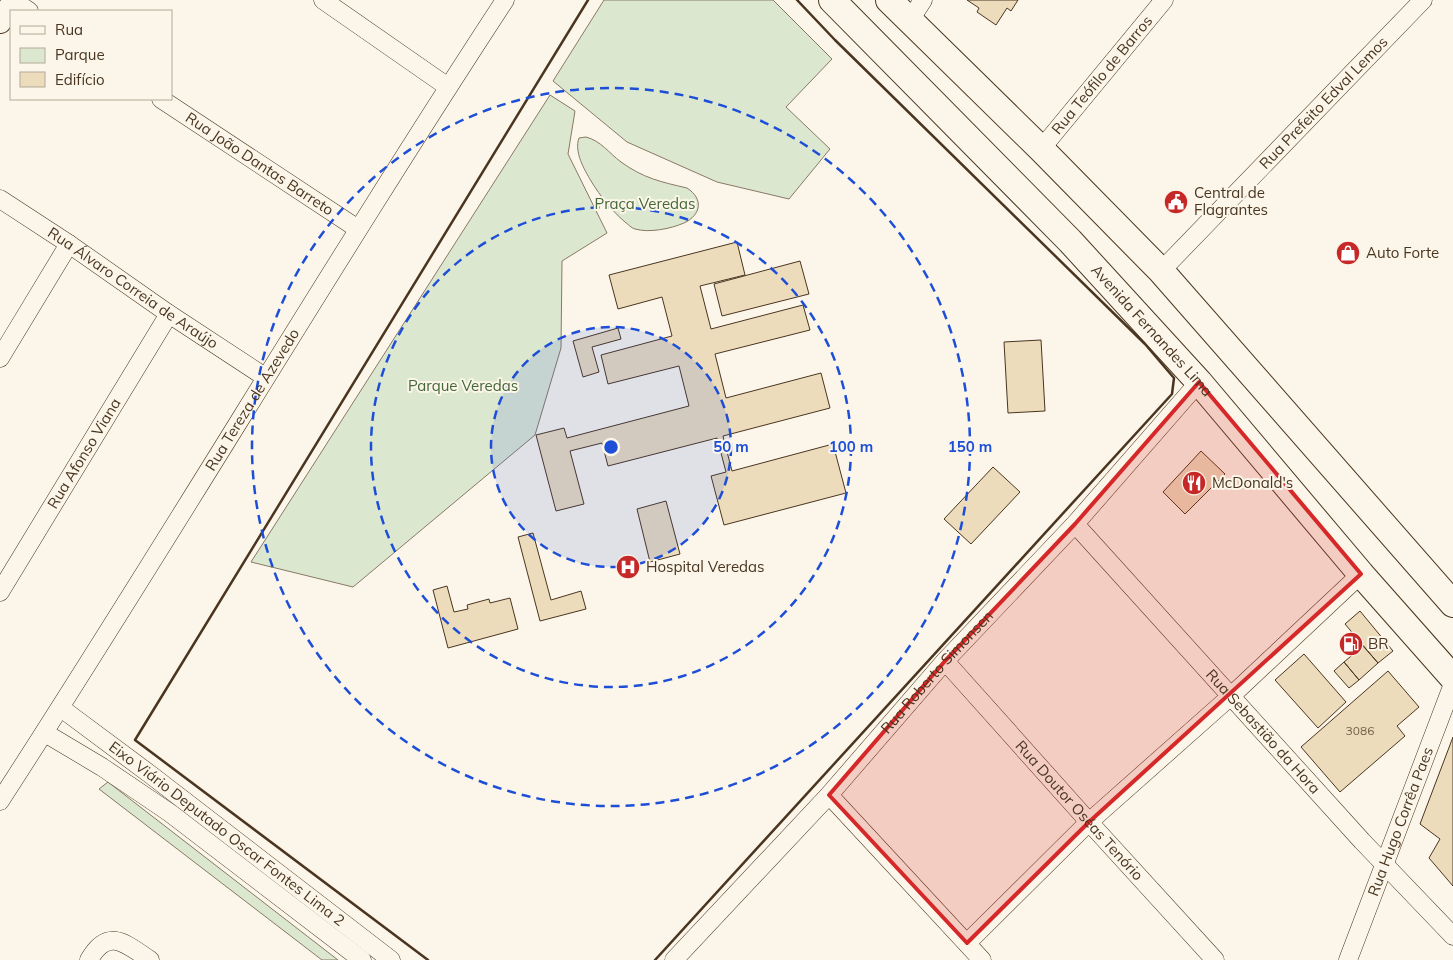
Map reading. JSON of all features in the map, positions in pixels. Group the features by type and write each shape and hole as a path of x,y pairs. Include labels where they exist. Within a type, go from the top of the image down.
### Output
{"highway":[{"name":"Avenida Fernandes Lima","path":"832,0 1070,240 1199,382 1453,678"},
{"path":"889,0 916,10 1041,149 1161,271 1452,602"}],"main road":[{"path":"0,22 10,11"}],"street":[{"path":"323,0 448,87"},
{"name":"Rua Tereza de Azevedo","path":"0,802 61,708 265,377 505,0"},
{"name":"Rua Teófilo de Barros","path":"1041,149 1164,0"},
{"name":"Rua Prefeito Edval Lemos","path":"1161,271 1423,0"},
{"name":"Rua João Dantas Barreto","path":"163,100 358,230"},
{"name":"Rua Álvaro Correia de Araújo","path":"0,199 265,377"},
{"path":"0,358 69,244"},
{"name":"Rua Afonso Viana","path":"0,592 169,314"},
{"name":"Rua Roberto Simonsen","path":"682,958 829,795 944,661 1075,524 1199,382"},
{"name":"Rua Sebastião da Hora","path":"1075,524 1384,865 1453,936"},
{"path":"967,943 1089,822 1231,696 1362,574"},
{"name":"Rua Doutor Oséas Tenório","path":"944,661 1215,960"},
{"name":"Rua Hugo Corrêa Paes","path":"1348,960 1453,684"},
{"name":"Eixo Viário Deputado Oscar Fontes Lima 2","path":"61,708 391,960"},
{"name":"Eixo Viário Deputado Oscar Fontes Lima 2","path":"45,732 102,766 170,813 362,960"},
{"path":"829,795 982,960"},
{"path":"89,960 95,949 111,940 124,943 150,960"}],"highlighted area":[{"path":"1199,382 1361,574 1089,822 967,943 829,795 945,661 1075,524"}],"green space":[{"path":"604,0 773,0 832,59 786,107 830,149 789,199 717,182 627,142 553,81"},
{"name":"Parque Veredas","path":"550,95 575,111 568,154 607,233 562,261 561,348 535,435 353,587 251,562"},
{"name":"Praça Veredas","path":"586,137 601,144 621,162 637,172 660,181 687,188 696,197 698,202 697,211 694,216 684,223 660,230 647,231 631,227 606,203 585,171 580,160 578,143 579,138"},
{"path":"108,782 338,960 322,960 99,789"}],"building":[{"path":"967,0 1018,0 1011,11 1007,8 996,25 977,12 979,8"},
{"name":"Hospital Veredas","path":"737,242 745,275 700,286 711,329 803,305 810,330 715,354 726,398 821,373 830,408 723,436 732,471 833,444 846,493 724,525 711,476 726,472 717,438 608,466 602,443 570,451 584,504 556,511 536,435 564,428 567,438 689,406 679,366 608,384 601,355 672,336 662,297 618,309 609,275"},
{"path":"800,261 809,294 722,316 714,284"},
{"path":"618,328 621,339 592,347 599,372 583,377 573,341"},
{"path":"1041,340 1045,411 1008,413 1004,342"},
{"name":"McDonald's","path":"1201,451 1225,474 1185,514 1163,492"},
{"path":"993,467 1020,492 971,544 944,519"},
{"path":"666,501 680,554 650,562 637,509"},
{"path":"533,533 551,600 581,591 586,609 540,621 518,537"},
{"path":"447,586 454,612 468,609 467,605 489,599 490,603 510,598 518,629 448,648 433,590"},
{"path":"1360,611 1393,651 1378,663 1345,624"},
{"path":"1363,646 1378,663 1359,680 1344,662"},
{"path":"1304,654 1346,702 1318,728 1275,680"},
{"path":"1344,662 1359,680 1349,688 1334,671"},
{"path":"1388,671 1419,707 1397,726 1405,736 1340,792 1301,747"},
{"path":"1453,737 1453,886 1429,858 1440,839 1420,824"}],"wall":[{"path":"428,960 135,740 588,0"},
{"path":"655,960 1172,394 1174,378 1145,344 835,40 797,0"}],"place":[{"name":"Central de Flagrantes","path":"1176,202"},
{"name":"Auto Forte","path":"1348,253"},
{"name":"McDonald's","path":"1194,483"},
{"name":"Hospital Veredas","path":"628,567"},
{"name":"BR","path":"1351,644"}]}
